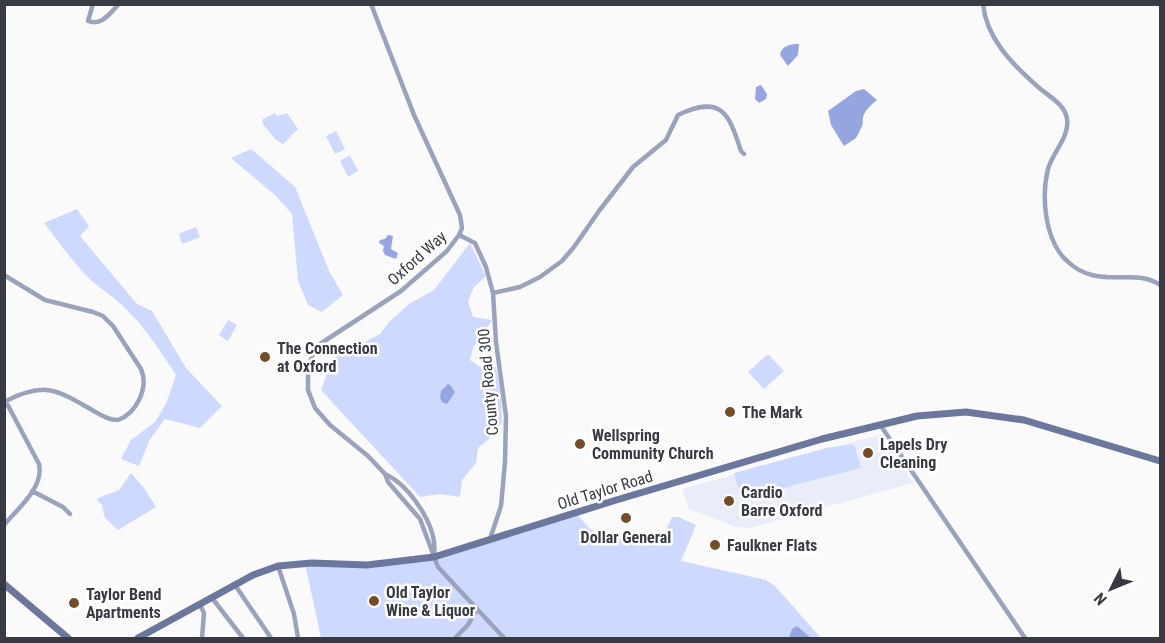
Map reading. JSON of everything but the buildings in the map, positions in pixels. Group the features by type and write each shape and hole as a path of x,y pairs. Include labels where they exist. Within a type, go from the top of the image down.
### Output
{"street":[{"path":"93,4 88,21 94,23 102,21 119,4"},
{"name":"Oxford Way","path":"371,4 414,116 460,215 462,228 447,251 401,291 320,344 308,367 308,390 321,416 368,456 385,474 388,482 420,519 438,567 504,639"},
{"path":"983,4 986,22 996,41 1023,72 1060,105 1067,117 1067,130 1048,169 1046,189 1049,225 1059,252 1077,269 1096,277 1147,278 1161,285"},
{"path":"493,293 520,287 540,277 562,261 629,172 666,140 678,115 706,107 722,111 732,122 744,154"},
{"name":"County Road 300","path":"459,235 475,243 486,267 493,293 496,342 506,416 501,506 490,539"},
{"path":"4,275 45,300 93,312 107,319 145,378 145,385 132,412 118,420 106,418 64,394 50,389 35,390 5,400 39,464 39,481 4,525"},
{"name":"Old Taylor Road","path":"138,639 253,575 278,566 312,563 367,565 434,557 822,439 916,416 966,412 1024,420 1161,461"},
{"path":"881,426 1025,639"},
{"path":"32,491 63,507 70,514"},
{"path":"278,566 294,614 298,639"},
{"path":"4,584 68,639"},
{"path":"235,585 272,639"},
{"path":"212,598 243,639"},
{"path":"200,605 204,613 202,639"},
{"path":"457,638 477,609"}],"shaded area":[{"path":"792,44 799,44 798,55 788,66 780,55 782,49"},
{"path":"761,85 767,94 766,99 759,103 755,99 756,87"},
{"path":"864,89 877,100 864,113 863,124 856,138 844,146 831,125 828,111 856,91"},
{"path":"275,113 277,116 287,113 298,129 283,144 276,140 262,123 263,119"},
{"path":"336,131 345,149 335,154 326,136"},
{"path":"251,149 295,187 330,273 343,295 322,312 308,305 298,281 292,214 276,196 231,158"},
{"path":"350,155 358,171 348,177 340,161"},
{"path":"77,209 89,226 80,236 137,304 152,311 186,368 222,406 200,428 165,419 149,441 139,466 121,459 131,440 155,422 166,404 176,375 135,318 85,274 44,223"},
{"path":"196,227 200,237 182,244 179,234"},
{"path":"388,235 393,236 391,249 398,253 396,259 385,255 384,246 379,243"},
{"path":"470,243 486,276 474,287 468,301 473,317 492,320 473,348 470,360 480,367 496,367 501,396 502,423 478,448 476,463 462,480 460,497 440,494 420,497 321,390 336,350 363,343 380,334 389,322 409,304 434,290"},
{"path":"228,320 237,325 228,341 219,335"},
{"path":"768,354 784,371 764,389 748,372"},
{"path":"448,384 455,392 447,404 440,398 441,391"},
{"path":"882,434 913,483 750,528 736,527 689,509 682,489"},
{"path":"854,444 861,468 741,499 734,473 826,448"},
{"path":"131,473 156,507 118,530 105,518 102,505 96,499 119,490"},
{"path":"575,512 591,530 617,538 627,544 651,540 652,536 663,536 672,517 678,517 696,525 681,561 766,580 775,586 821,638 321,638 305,563 365,565 434,557"},
{"path":"797,626 811,638 789,638 792,629"}],"place":[{"name":"The Connection at Oxford","path":"265,357"},
{"name":"The Mark","path":"730,412"},
{"name":"Wellspring Community Church","path":"580,444"},
{"name":"Lapels Dry Cleaning","path":"868,453"},
{"name":"Cardio Barre Oxford","path":"729,501"},
{"name":"Dollar General","path":"626,518"},
{"name":"Faulkner Flats","path":"715,545"},
{"name":"Old Taylor Wine & Liquor","path":"374,601"},
{"name":"Taylor Bend Apartments","path":"74,603"}]}
